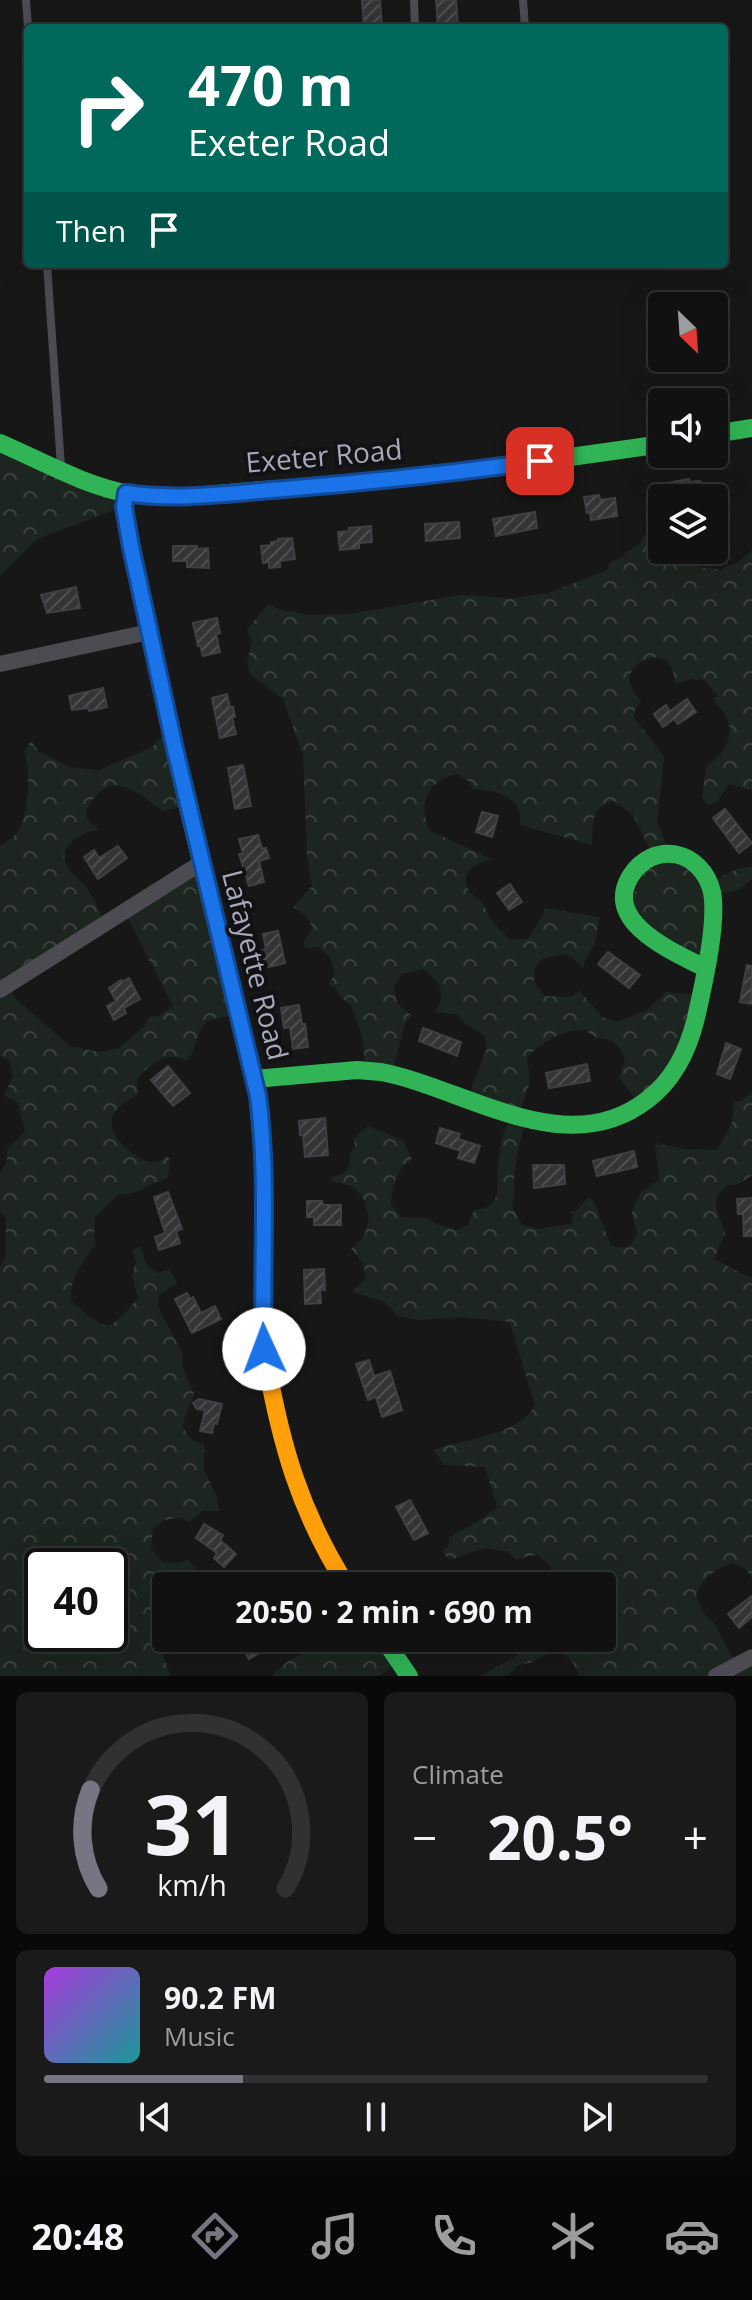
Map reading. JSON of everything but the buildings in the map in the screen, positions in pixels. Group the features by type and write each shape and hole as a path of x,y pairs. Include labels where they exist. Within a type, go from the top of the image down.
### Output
{"street":[{"path":"728,432 752,428"},
{"name":"Exeter Road","path":"0,443 61,470 126,493 152,497 298,488 486,469 648,446"},
{"name":"Lafayette Road","path":"126,493 126,520 149,632 254,1079 264,1139 264,1349 278,1422 306,1516 338,1572"},
{"path":"0,664 149,632"},
{"path":"254,1079 375,1071 535,1122 566,1126 598,1123 641,1105 665,1085 683,1059 695,1030 712,925 713,906 707,878 699,866 687,857 672,853 643,861 632,872 626,885 628,915 647,935 705,968"},
{"path":"0,990 201,863"},
{"path":"393,1652 409,1676"},
{"path":"716,1676 752,1657"}],"lane":[{"path":"26,0 28,24"},
{"path":"414,0 415,24"},
{"path":"523,0 525,24"},
{"path":"47,268 61,470"}],"green space":[{"path":"0,443 125,506 37,539 0,576"},
{"path":"644,534 648,540 648,564 694,564 721,570 738,563 752,550 752,790 729,784 717,802 709,805 702,798 706,766 725,747 730,728 713,698 718,696 704,680 691,679 676,684 670,665 658,658 637,665 630,677 631,686 641,701 635,709 634,718 664,756 657,821 667,847 712,881 737,869 752,867 752,879 741,888 714,897 699,963 626,913 652,853 633,815 614,801 601,807 594,817 592,845 520,825 519,811 512,800 493,792 473,789 468,781 457,774 432,788 425,802 425,811 429,830 491,859 468,872 465,882 509,940 528,939 544,908 600,917 595,943 583,964 584,969 565,954 542,959 535,968 534,982 545,996 570,997 580,991 602,1017 618,1022 648,1009 666,992 696,995 678,1065 636,1100 619,1078 625,1059 620,1050 611,1041 597,1038 586,1030 554,1037 527,1057 530,1081 520,1112 527,1117 516,1165 512,1207 522,1225 539,1229 571,1224 571,1211 576,1211 589,1197 594,1202 611,1245 629,1247 637,1234 632,1213 635,1203 641,1192 659,1180 655,1143 684,1149 717,1150 732,1123 734,1102 741,1101 752,1092 752,1175 739,1184 728,1185 717,1195 716,1208 725,1233 714,1259 752,1277 752,1579 747,1570 732,1563 710,1575 696,1594 703,1613 715,1624 733,1659 745,1655 752,1668 752,1676 580,1676 563,1653 551,1652 616,1652 616,1572 552,1572 550,1566 538,1555 516,1560 509,1552 486,1548 450,1560 442,1552 448,1547 450,1537 497,1507 485,1467 445,1465 433,1450 502,1430 526,1416 535,1406 510,1322 460,1317 417,1320 398,1316 384,1302 353,1292 366,1278 362,1262 351,1249 364,1237 369,1217 364,1200 354,1187 331,1181 332,1177 347,1170 350,1154 355,1147 354,1138 368,1126 403,1140 412,1160 402,1168 393,1191 391,1204 401,1217 428,1218 456,1230 468,1225 474,1210 483,1209 494,1202 502,1140 512,1113 469,1095 487,1048 485,1038 457,1014 435,1012 441,999 440,988 423,969 402,974 394,986 397,1003 412,1016 405,1023 393,1069 365,1062 362,1038 352,1006 328,985 335,974 330,957 318,947 305,948 304,941 312,926 306,916 293,907 312,886 307,856 303,755 283,699 250,674 247,663 252,640 247,629 269,604 308,615 349,614 461,595 513,598 549,593 607,570 611,562 640,544"},
{"path":"170,729 187,806 163,811 122,786 105,788 97,795 89,805 86,817 98,830 71,842 65,860 70,871 88,890 102,916 6,983 18,1001 70,1046 99,1052 119,1048 144,1027 149,1017 159,1016 173,1006 123,909 199,868 238,1015 205,1023 186,1061 166,1058 147,1069 137,1079 138,1095 114,1114 112,1122 116,1137 143,1160 158,1162 167,1156 170,1159 168,1177 137,1192 118,1195 95,1217 96,1244 75,1278 71,1301 93,1319 106,1325 119,1318 138,1298 132,1275 136,1262 132,1251 140,1246 147,1266 157,1273 170,1270 177,1283 159,1295 158,1307 182,1353 183,1368 194,1394 183,1428 192,1440 204,1444 204,1470 217,1497 219,1511 203,1511 189,1522 181,1517 164,1520 153,1529 151,1548 162,1562 187,1560 197,1568 189,1572 152,1572 152,1652 162,1652 171,1676 0,1676 0,1267 6,1251 6,1219 0,1212 0,1174 7,1161 7,1150 25,1132 18,1103 4,1095 13,1077 10,1062 0,1056 0,845 16,834 24,816 28,781 24,751 31,741 38,751 69,767 99,770 152,747"},
{"path":"307,1652 393,1652 399,1662 379,1676 272,1676 291,1659"},
{"path":"524,1652 551,1652 517,1666 507,1676 480,1676"}],"traffic: fast":[{"path":"728,432 752,428"},
{"path":"0,443 97,485 130,494 163,497 413,477 648,446"},
{"path":"126,493 124,507 131,547 188,807 258,1096 264,1169 263,1320 266,1360"},
{"path":"254,1079 357,1070 381,1072 515,1116 549,1123 583,1124 616,1118 657,1092 679,1064 696,1018 711,937 713,905 707,878 688,859 676,854 651,857 630,877 624,893 626,908 646,934 705,968"},
{"path":"393,1652 409,1676"}],"traffic: slow":[{"path":"266,1360 278,1421 294,1477 339,1572"}],"route":[{"path":"264,1349 265,1176 258,1096 175,749 131,547 124,507 126,493 152,497 226,494 540,461"}]}
